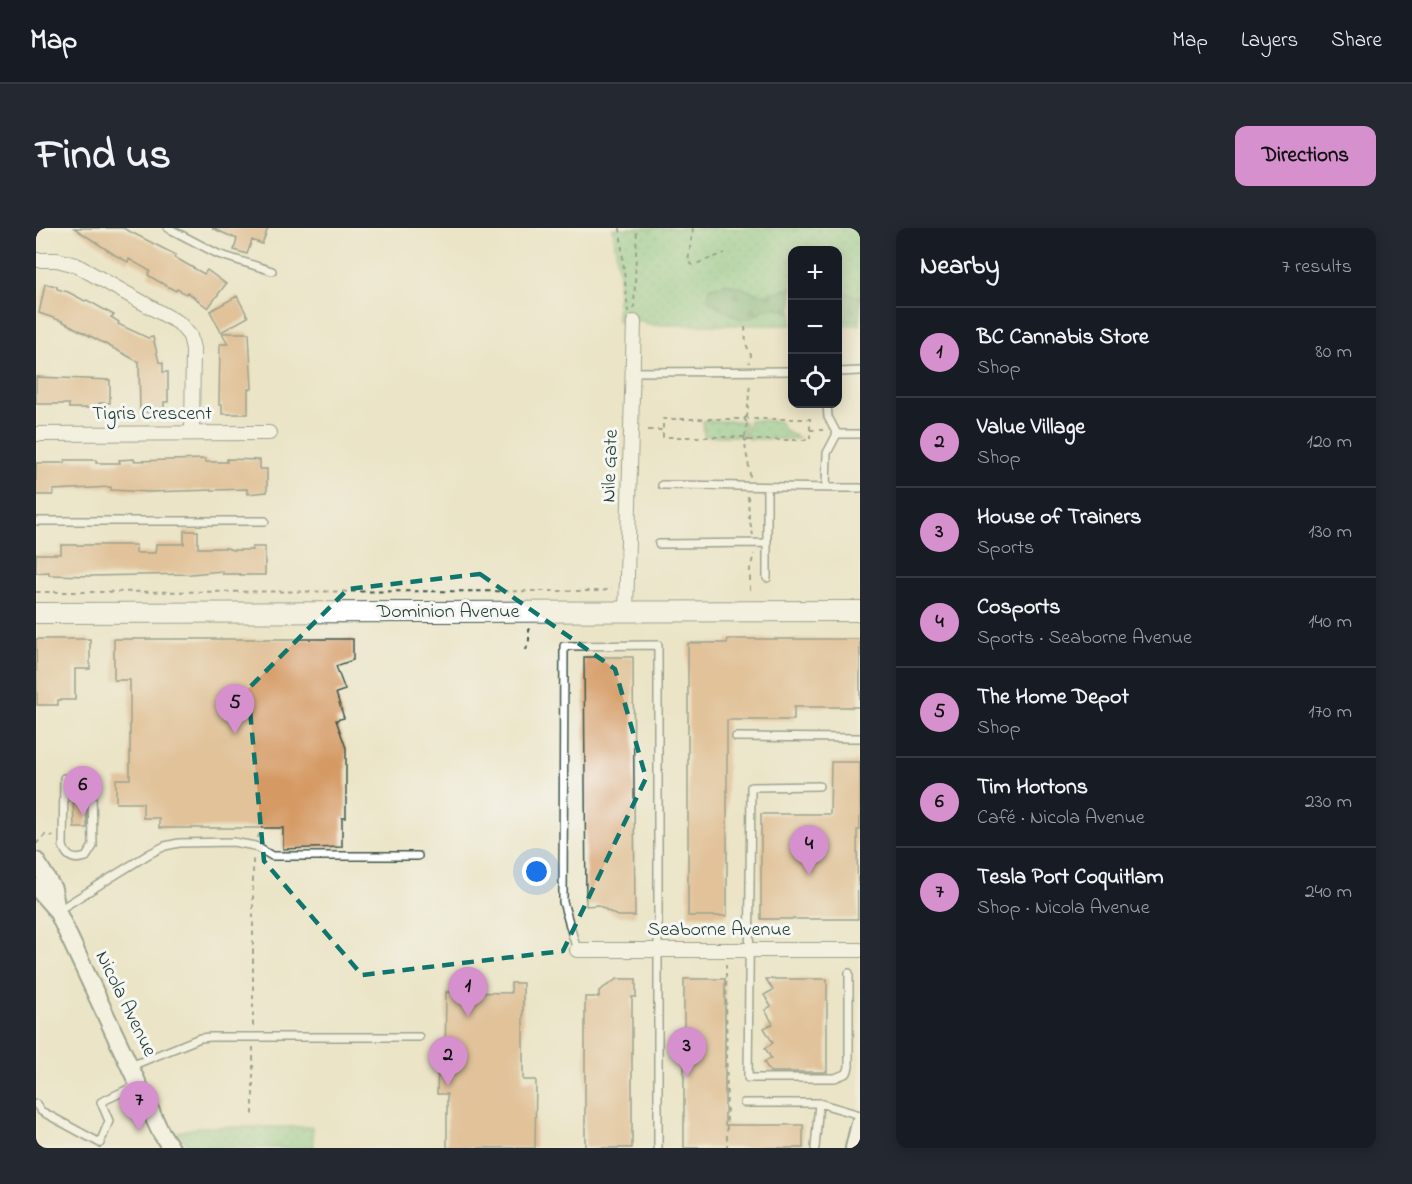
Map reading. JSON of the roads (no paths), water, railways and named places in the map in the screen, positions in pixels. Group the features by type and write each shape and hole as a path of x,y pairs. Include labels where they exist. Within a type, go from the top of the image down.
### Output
{"main road":[{"name":"Dominion Avenue","path":"36,613 860,612"}],"street":[{"path":"36,260 57,260 76,265 184,327 190,336 193,349 192,432"},
{"name":"Nile Gate","path":"626,612 634,322"},
{"name":"Tigris Crescent","path":"36,434 269,433"},
{"name":"Nicola Avenue","path":"38,871 53,889 57,911 160,1131 171,1148"},
{"name":"Seaborne Avenue","path":"577,950 860,950"},
{"path":"854,1148 860,1123"}],"lane":[{"path":"168,228 218,254 272,271"},
{"path":"842,372 860,371"},
{"path":"633,372 788,372"},
{"path":"827,408 828,417 837,434"},
{"path":"837,434 860,434"},
{"path":"826,488 827,453 837,434"},
{"path":"662,485 860,488"},
{"path":"767,488 767,578"},
{"path":"36,521 265,521"},
{"path":"659,544 767,543"},
{"path":"577,950 563,902 564,646 658,645 658,1148"},
{"path":"736,737 860,738"},
{"path":"64,778 63,846 65,854 78,860 86,857 93,846 92,789 90,784 78,778"},
{"path":"819,786 751,786 748,1078 835,1078 847,1073 849,1068 849,973"},
{"path":"57,911 149,854 165,846 178,843 233,842 255,846 272,856 418,856"},
{"path":"131,1066 200,1038 419,1037"},
{"path":"36,1104 41,1111 100,1143 108,1121 101,1102 139,1084"},
{"path":"744,1103 819,1103 860,1115"},
{"path":"815,1148 819,1103"}],"place":[{"name":"The Home Depot","path":"235,734"},
{"name":"Tim Hortons","path":"83,816"},
{"name":"Cosports","path":"809,875"},
{"name":"BC Cannabis Store","path":"468,1017"},
{"name":"House of Trainers","path":"687,1077"},
{"name":"Value Village","path":"448,1086"},
{"name":"Tesla Port Coquitlam","path":"139,1131"}]}
